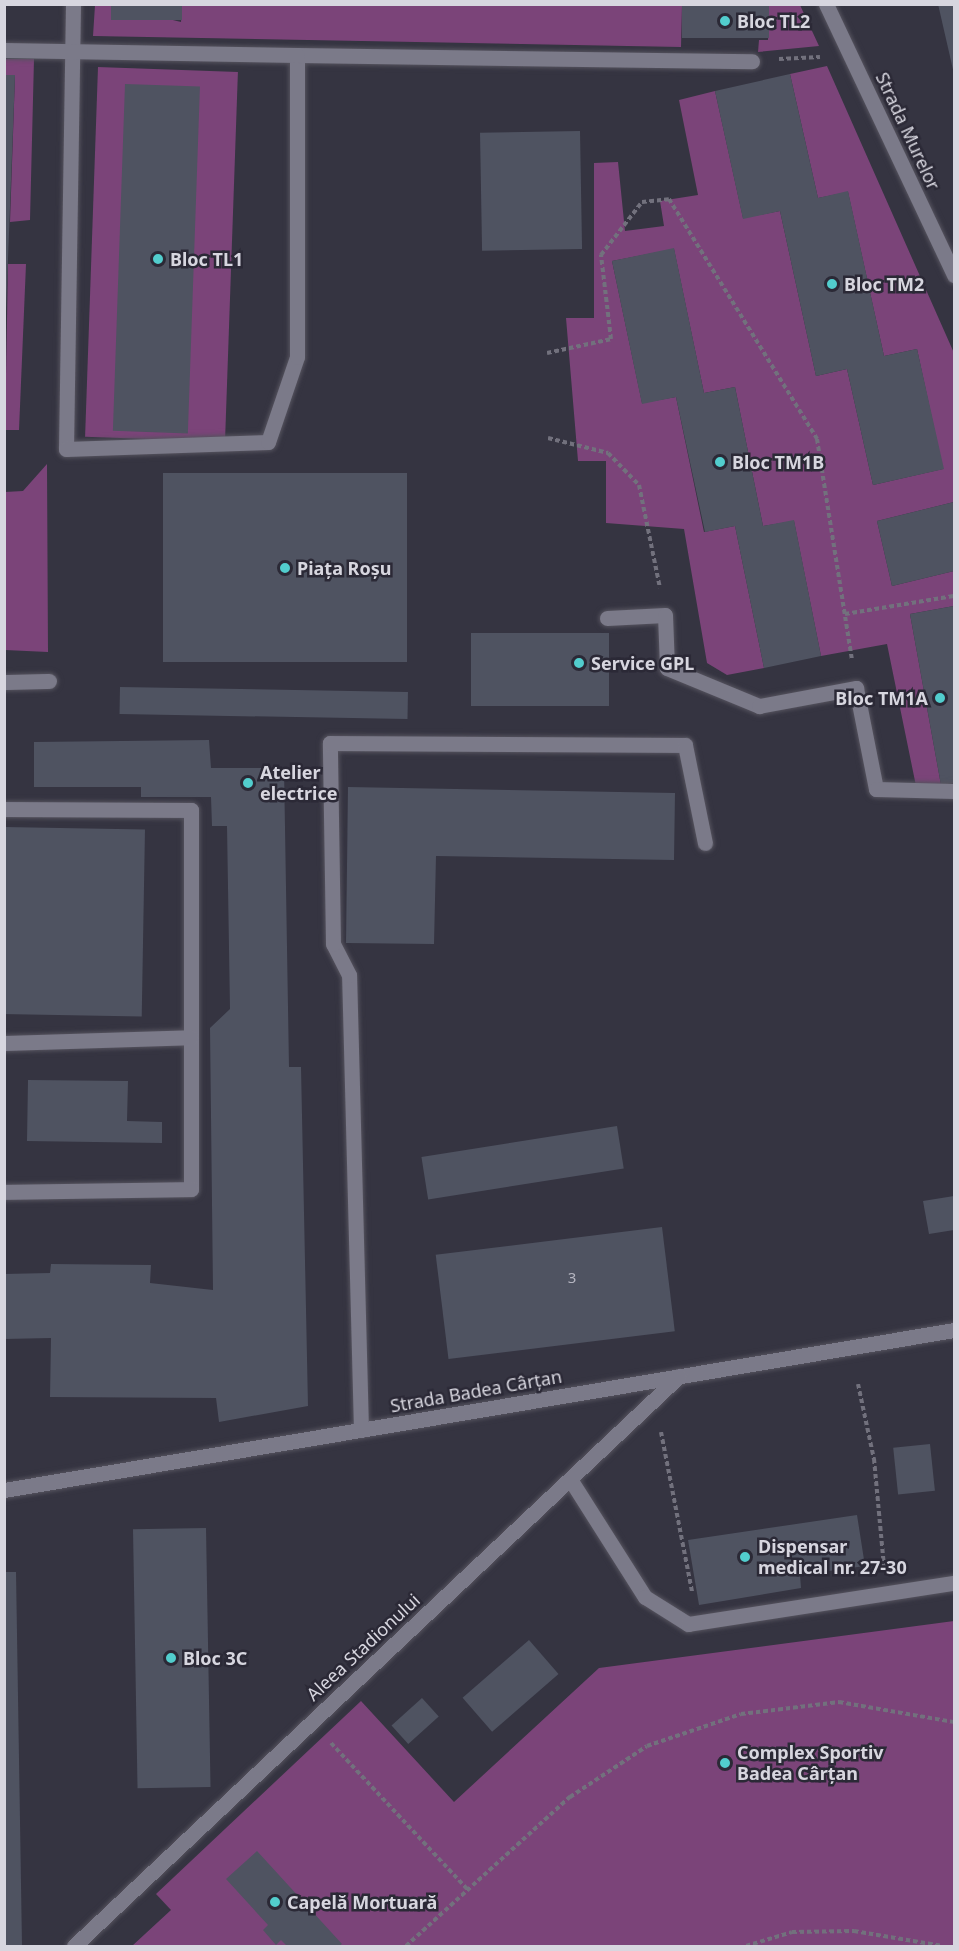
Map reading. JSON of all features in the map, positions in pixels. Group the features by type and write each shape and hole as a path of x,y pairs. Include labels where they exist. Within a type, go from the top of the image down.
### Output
{"street":[{"path":"73,4 66,448 268,442 297,357 297,55"},
{"name":"Strada Murelor","path":"826,4 954,275"},
{"path":"4,51 752,61"},
{"path":"607,618 665,615 667,668 759,706 856,688 876,789 954,790"},
{"path":"4,681 49,681"},
{"path":"360,1430 349,975 333,944 330,744 685,745 705,843"},
{"path":"4,809 191,810 191,1189 4,1192"},
{"path":"4,1043 191,1037"},
{"name":"Strada Badea Cârțan","path":"4,1490 954,1330"},
{"name":"Aleea Stadionului","path":"74,1947 679,1376"},
{"path":"570,1479 645,1597 688,1624 954,1583"}],"path":[{"path":"752,61 850,55"},
{"path":"547,353 611,339 601,255 642,202 669,199 817,439 856,688"},
{"path":"548,438 608,453 639,485 665,615"},
{"path":"845,614 954,596"},
{"path":"858,1384 874,1459 887,1593"},
{"path":"659,1422 698,1623"},
{"path":"406,1947 570,1797 647,1746 741,1714 839,1702 954,1722"},
{"path":"312,1723 468,1890"},
{"path":"746,1947 792,1932 854,1930 943,1947"}],"shaded area":[{"path":"182,4 682,5 681,47 93,36 95,5 111,5 181,22"},
{"path":"769,5 800,5 819,46 758,52 759,40 768,40"},
{"path":"5,59 34,59 30,220 10,222 15,76 5,75"},
{"path":"827,66 954,353 954,502 877,521 892,586 954,571 954,606 910,614 941,785 916,786 887,644 821,656 794,521 763,526 735,387 704,393 674,249 612,261 642,403 676,397 704,532 735,526 764,668 727,675 707,663 684,529 606,523 606,461 578,461 566,318 594,318 594,163 618,162 625,231 664,226 660,201 698,195 679,100 715,91 743,218 780,211 816,376 847,369 873,485 943,469 917,349 884,356 848,192 818,198 790,74"},
{"path":"98,67 238,72 225,442 85,437"},
{"path":"8,264 26,264 19,430 5,430"},
{"path":"47,464 48,652 5,650 5,492 23,491"},
{"name":"Complex Sportiv Badea Cârțan","path":"954,1621 954,1946 132,1946 171,1910 156,1894 361,1701 454,1802 599,1668"}],"building":[{"path":"111,4 182,4 182,20 111,20"},
{"name":"Bloc TL2","path":"682,4 769,4 769,38 682,38"},
{"path":"938,4 954,4 954,74"},
{"name":"Bloc TM2","path":"790,74 818,198 848,191 884,356 917,349 944,469 873,485 847,369 816,376 780,211 743,219 715,91"},
{"path":"4,75 15,75 6,312 4,312"},
{"name":"Bloc TL1","path":"125,84 200,87 188,433 113,431"},
{"path":"580,131 582,249 482,251 480,133"},
{"name":"Bloc TM1B","path":"674,248 704,393 735,387 763,526 794,520 821,656 764,668 735,526 705,532 676,397 642,404 612,261"},
{"name":"Piața Roșu","path":"163,473 407,473 407,662 163,662"},
{"path":"954,502 954,571 892,586 877,521"},
{"name":"Bloc TM1A","path":"954,606 954,783 941,785 910,614"},
{"path":"471,633 609,633 609,706 471,706"},
{"path":"120,687 408,692 407,719 120,714"},
{"path":"209,740 211,768 284,768 289,1067 301,1067 308,1406 219,1422 216,1398 50,1397 51,1338 4,1339 4,1274 50,1273 51,1264 151,1265 150,1283 213,1290 210,1028 230,1009 227,826 212,826 211,797 141,797 141,787 34,787 34,742"},
{"path":"348,787 675,793 674,860 436,856 434,944 346,943"},
{"path":"4,827 145,829 142,1016 4,1014"},
{"path":"28,1080 128,1081 127,1121 162,1122 162,1143 27,1141"},
{"path":"617,1126 624,1168 428,1199 421,1157"},
{"path":"954,1196 954,1230 929,1234 923,1201"},
{"path":"662,1227 675,1331 448,1359 436,1255"},
{"path":"930,1444 935,1491 898,1495 893,1448"},
{"name":"Dispensar medical nr. 27-30","path":"857,1515 865,1566 800,1575 801,1588 699,1605 688,1540"},
{"name":"Bloc 3C","path":"206,1528 211,1787 138,1788 133,1529"},
{"path":"4,1572 16,1572 22,1946 4,1946"},
{"path":"529,1640 559,1674 492,1732 463,1698"},
{"path":"422,1698 439,1717 408,1744 392,1725"},
{"name":"Capelă Mortuară","path":"257,1851 342,1944 339,1946 287,1946 281,1940 276,1945 263,1930 268,1925 226,1879"}],"place":[{"name":"Bloc TL2","path":"725,21"},
{"name":"Bloc TL1","path":"158,259"},
{"name":"Bloc TM2","path":"832,284"},
{"name":"Bloc TM1B","path":"720,462"},
{"name":"Piața Roșu","path":"285,568"},
{"name":"Service GPL","path":"579,663"},
{"name":"Bloc TM1A","path":"940,698"},
{"name":"Atelier electrice","path":"248,783"},
{"name":"Dispensar medical nr. 27-30","path":"745,1557"},
{"name":"Bloc 3C","path":"171,1658"},
{"name":"Complex Sportiv Badea Cârțan","path":"725,1763"},
{"name":"Capelă Mortuară","path":"275,1902"}]}
